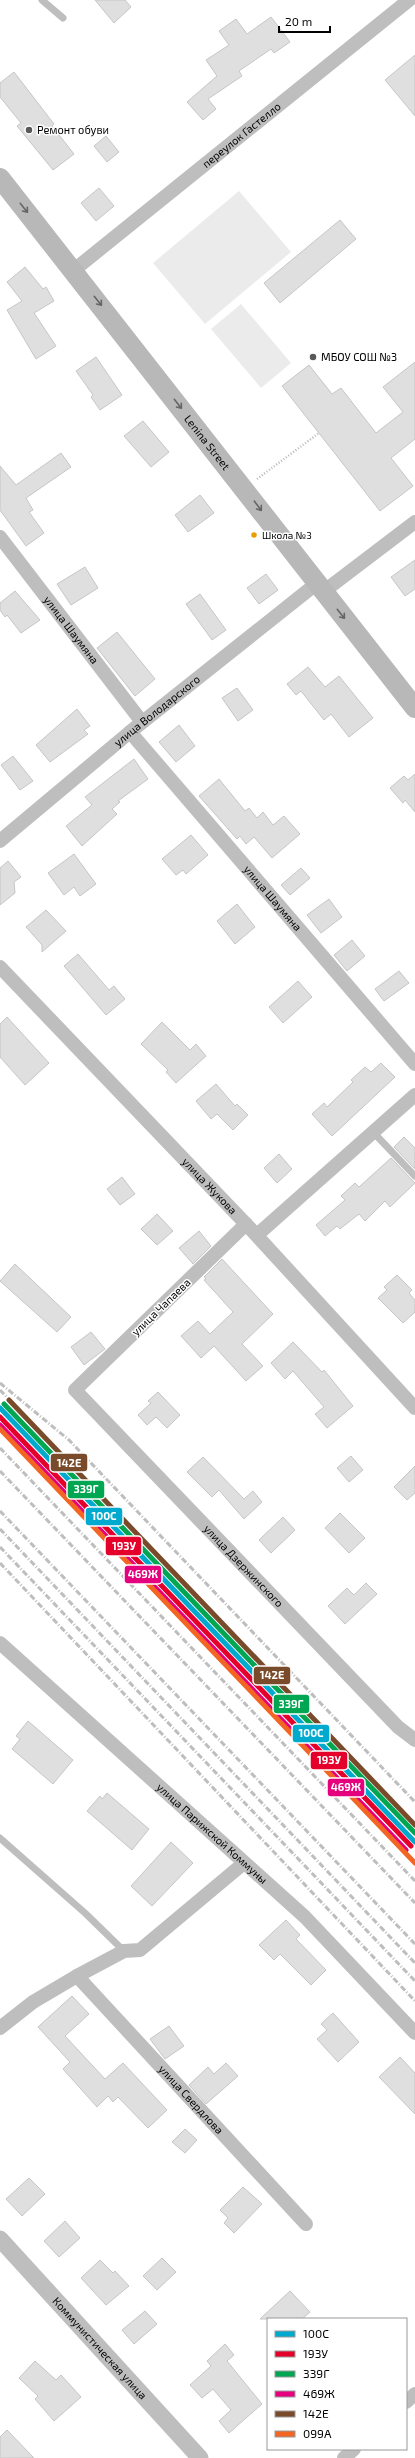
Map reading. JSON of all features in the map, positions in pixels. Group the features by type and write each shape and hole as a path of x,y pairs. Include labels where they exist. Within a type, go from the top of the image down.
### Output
{"main road":[{"name":"Lenina Street","path":"0,178 74,270 320,588 415,708"}],"street":[{"name":"переулок Гастелло","path":"74,270 409,0"},
{"name":"улица Володарского","path":"0,841 142,722 320,588 415,522"},
{"name":"улица Шаумяна","path":"0,537 142,722"},
{"name":"улица Шаумяна","path":"130,732 415,1064"},
{"name":"улица Жукова","path":"0,967 246,1224 415,1408"},
{"path":"257,1236 415,1095"},
{"name":"улица Чапаева","path":"75,1390 246,1224"},
{"name":"улица Дзержинского","path":"75,1390 398,1727 415,1740"},
{"name":"улица Парижской Коммуны","path":"0,1643 305,1917 415,2033"},
{"path":"0,2028 33,2002 77,1976 124,1951 140,1950 244,1862"},
{"name":"улица Свердлова","path":"77,1976 306,2224"},
{"name":"Коммунистическая улица","path":"1,2241 200,2458"},
{"path":"407,2401 415,2394"},
{"path":"344,2458 353,2450"}],"lane":[{"path":"42,0 63,18"},
{"path":"373,1132 415,1176"},
{"path":"0,1838 85,1913 124,1951"}],"path":[{"path":"244,489 319,433"}],"shaded area":[{"path":"239,191 291,252 205,324 153,263"},
{"path":"241,304 291,363 261,388 211,329"}],"building":[{"path":"95,0 125,0 131,7 114,23"},
{"path":"271,17 290,42 274,53 271,49 239,71 242,76 208,99 216,109 203,120 187,102 217,76 206,60 229,45 219,31 236,19 247,34"},
{"path":"415,55 415,116 385,80"},
{"path":"14,72 54,124 52,126 74,154 53,170 17,126 21,123 0,97 0,83"},
{"path":"106,136 119,152 107,162 94,146"},
{"path":"99,188 114,206 96,221 81,203"},
{"path":"340,220 356,239 280,303 264,283"},
{"path":"25,267 43,289 46,287 54,301 34,313 56,346 36,359 7,310 22,301 7,282"},
{"path":"96,357 122,395 100,410 91,397 93,395 76,371"},
{"path":"415,362 415,439 391,458 413,486 380,511 282,386 309,365 332,394 341,388 376,433 403,412 383,387"},
{"path":"143,421 169,452 151,467 124,436"},
{"path":"61,453 71,467 26,498 33,510 29,512 44,533 26,546 0,510 0,466 16,485"},
{"path":"200,495 214,513 188,532 175,515"},
{"path":"415,560 415,589 405,596 391,577"},
{"path":"85,567 98,588 71,605 57,584"},
{"path":"266,574 278,590 259,604 247,588"},
{"path":"15,591 40,620 21,633 7,615 5,617 0,610 0,603"},
{"path":"200,594 226,630 212,640 186,604"},
{"path":"117,632 155,679 135,696 97,648"},
{"path":"308,667 325,687 339,676 373,718 349,737 331,714 324,720 301,691 296,695 287,684"},
{"path":"237,688 253,710 238,721 222,698"},
{"path":"77,709 90,726 84,730 88,734 50,762 36,745"},
{"path":"179,725 195,746 176,762 159,742"},
{"path":"13,756 33,781 20,790 1,765"},
{"path":"134,759 148,779 118,801 120,802 112,809 117,814 82,846 66,826 92,805 85,797"},
{"path":"415,774 415,812 405,800 403,803 390,788 404,776 408,780"},
{"path":"219,779 245,811 249,808 257,818 263,812 273,825 284,816 300,834 272,858 254,837 246,844 240,836 237,839 199,796"},
{"path":"191,835 208,855 186,874 183,870 176,875 162,859"},
{"path":"74,854 96,884 80,896 74,887 64,895 48,873"},
{"path":"8,861 21,877 14,882 15,893 0,905 0,868"},
{"path":"301,868 310,878 290,895 281,885"},
{"path":"329,899 342,917 321,933 307,915"},
{"path":"237,904 255,927 235,944 217,921"},
{"path":"46,910 66,931 42,952 42,945 26,927"},
{"path":"352,940 365,956 347,971 334,955"},
{"path":"78,954 109,990 114,986 125,999 106,1015 64,966"},
{"path":"399,971 409,983 384,1001 375,989"},
{"path":"298,981 312,997 283,1023 269,1007"},
{"path":"7,1017 49,1063 25,1085 0,1057 0,1024"},
{"path":"162,1022 190,1050 196,1044 206,1056 176,1083 166,1072 168,1070 141,1044"},
{"path":"381,1063 395,1077 332,1136 312,1114 324,1103 327,1107 353,1082 351,1080 365,1067 371,1072"},
{"path":"216,1084 235,1106 237,1104 248,1115 233,1130 217,1114 211,1119 196,1101"},
{"path":"404,1137 415,1148 415,1169 394,1147"},
{"path":"279,1154 292,1169 277,1183 264,1168"},
{"path":"391,1158 415,1183 390,1207 385,1201 365,1221 359,1214 340,1229 337,1226 325,1236 316,1225 345,1200 341,1196 355,1183 359,1187"},
{"path":"122,1177 135,1194 120,1205 107,1189"},
{"path":"157,1214 173,1231 157,1245 141,1229"},
{"path":"199,1231 211,1246 193,1264 179,1248"},
{"path":"222,1259 273,1314 242,1344 263,1366 246,1381 214,1346 201,1358 181,1336 198,1321 210,1334 233,1312 204,1280 206,1279 204,1277"},
{"path":"15,1264 71,1317 57,1332 0,1281"},
{"path":"397,1275 412,1290 409,1293 415,1300 415,1312 403,1323 378,1298 387,1290 384,1287"},
{"path":"91,1332 105,1349 84,1365 71,1347"},
{"path":"293,1342 322,1372 324,1370 353,1406 327,1428 315,1414 324,1407 293,1371 285,1379 271,1363"},
{"path":"158,1392 180,1415 167,1428 156,1417 147,1425 138,1415 151,1403 148,1401"},
{"path":"351,1456 363,1470 349,1482 337,1468"},
{"path":"203,1457 244,1499 253,1491 262,1502 244,1519 219,1490 212,1497 187,1472"},
{"path":"415,1466 415,1493 407,1500 394,1487"},
{"path":"340,1513 365,1538 349,1553 325,1528"},
{"path":"283,1517 295,1530 271,1553 259,1540"},
{"path":"366,1583 377,1594 345,1624 328,1606 347,1588 354,1595"},
{"path":"28,1721 73,1760 53,1784 12,1749 20,1739 16,1736"},
{"path":"107,1793 149,1829 132,1850 87,1811 100,1796 102,1799"},
{"path":"171,1842 193,1863 152,1906 131,1886"},
{"path":"286,1920 300,1935 296,1939 326,1970 311,1985 280,1954 274,1960 259,1945"},
{"path":"72,1996 89,2014 65,2036 105,2079 123,2063 167,2110 148,2128 118,2097 113,2102 108,2096 97,2107 63,2069 70,2062 38,2027"},
{"path":"333,2013 359,2042 338,2062 317,2039 327,2030 321,2024"},
{"path":"169,2026 184,2046 165,2059 150,2039"},
{"path":"400,2057 415,2073 415,2114 379,2077"},
{"path":"226,2063 238,2076 206,2104 189,2085 208,2067 214,2074"},
{"path":"185,2129 197,2140 185,2153 172,2142"},
{"path":"29,2178 45,2194 22,2216 6,2199"},
{"path":"243,2187 262,2204 234,2233 224,2223 228,2218 220,2210"},
{"path":"65,2221 80,2238 59,2257 44,2241"},
{"path":"162,2258 176,2272 157,2290 143,2276"},
{"path":"100,2260 113,2273 115,2271 129,2286 106,2305 81,2278"},
{"path":"290,2291 310,2312 303,2318 260,2319"},
{"path":"145,2311 157,2324 134,2344 122,2330"},
{"path":"225,2344 234,2355 227,2361 262,2404 229,2433 219,2421 231,2410 213,2389 202,2398 190,2385 211,2366 207,2361"},
{"path":"35,2361 56,2380 61,2375 81,2397 54,2421 35,2399 38,2396 19,2378"},
{"path":"7,2430 34,2458 0,2458 0,2437"}],"railway":[{"path":"0,1383 69,1440 415,1802"},
{"path":"0,1390 415,1823"},
{"path":"0,1448 415,1881"},
{"path":"0,1471 415,1903"},
{"path":"0,1511 415,1944"},
{"path":"0,1529 415,1963"},
{"path":"0,1547 415,1981"},
{"path":"0,1563 415,2001"}],"transit line":[{"name":"142Е","path":"9,1400 415,1825"},
{"name":"339Г","path":"4,1404 415,1833"},
{"name":"100C","path":"0,1408 415,1842"},
{"name":"193У","path":"0,1417 411,1846"},
{"name":"469Ж","path":"0,1425 406,1850"},
{"name":"099А","path":"0,1429 415,1863"}],"place":[{"name":"Ремонт обуви","path":"29,130"},
{"name":"МБОУ СОШ №3","path":"313,357"},
{"name":"Школа №3","path":"254,535"}]}
